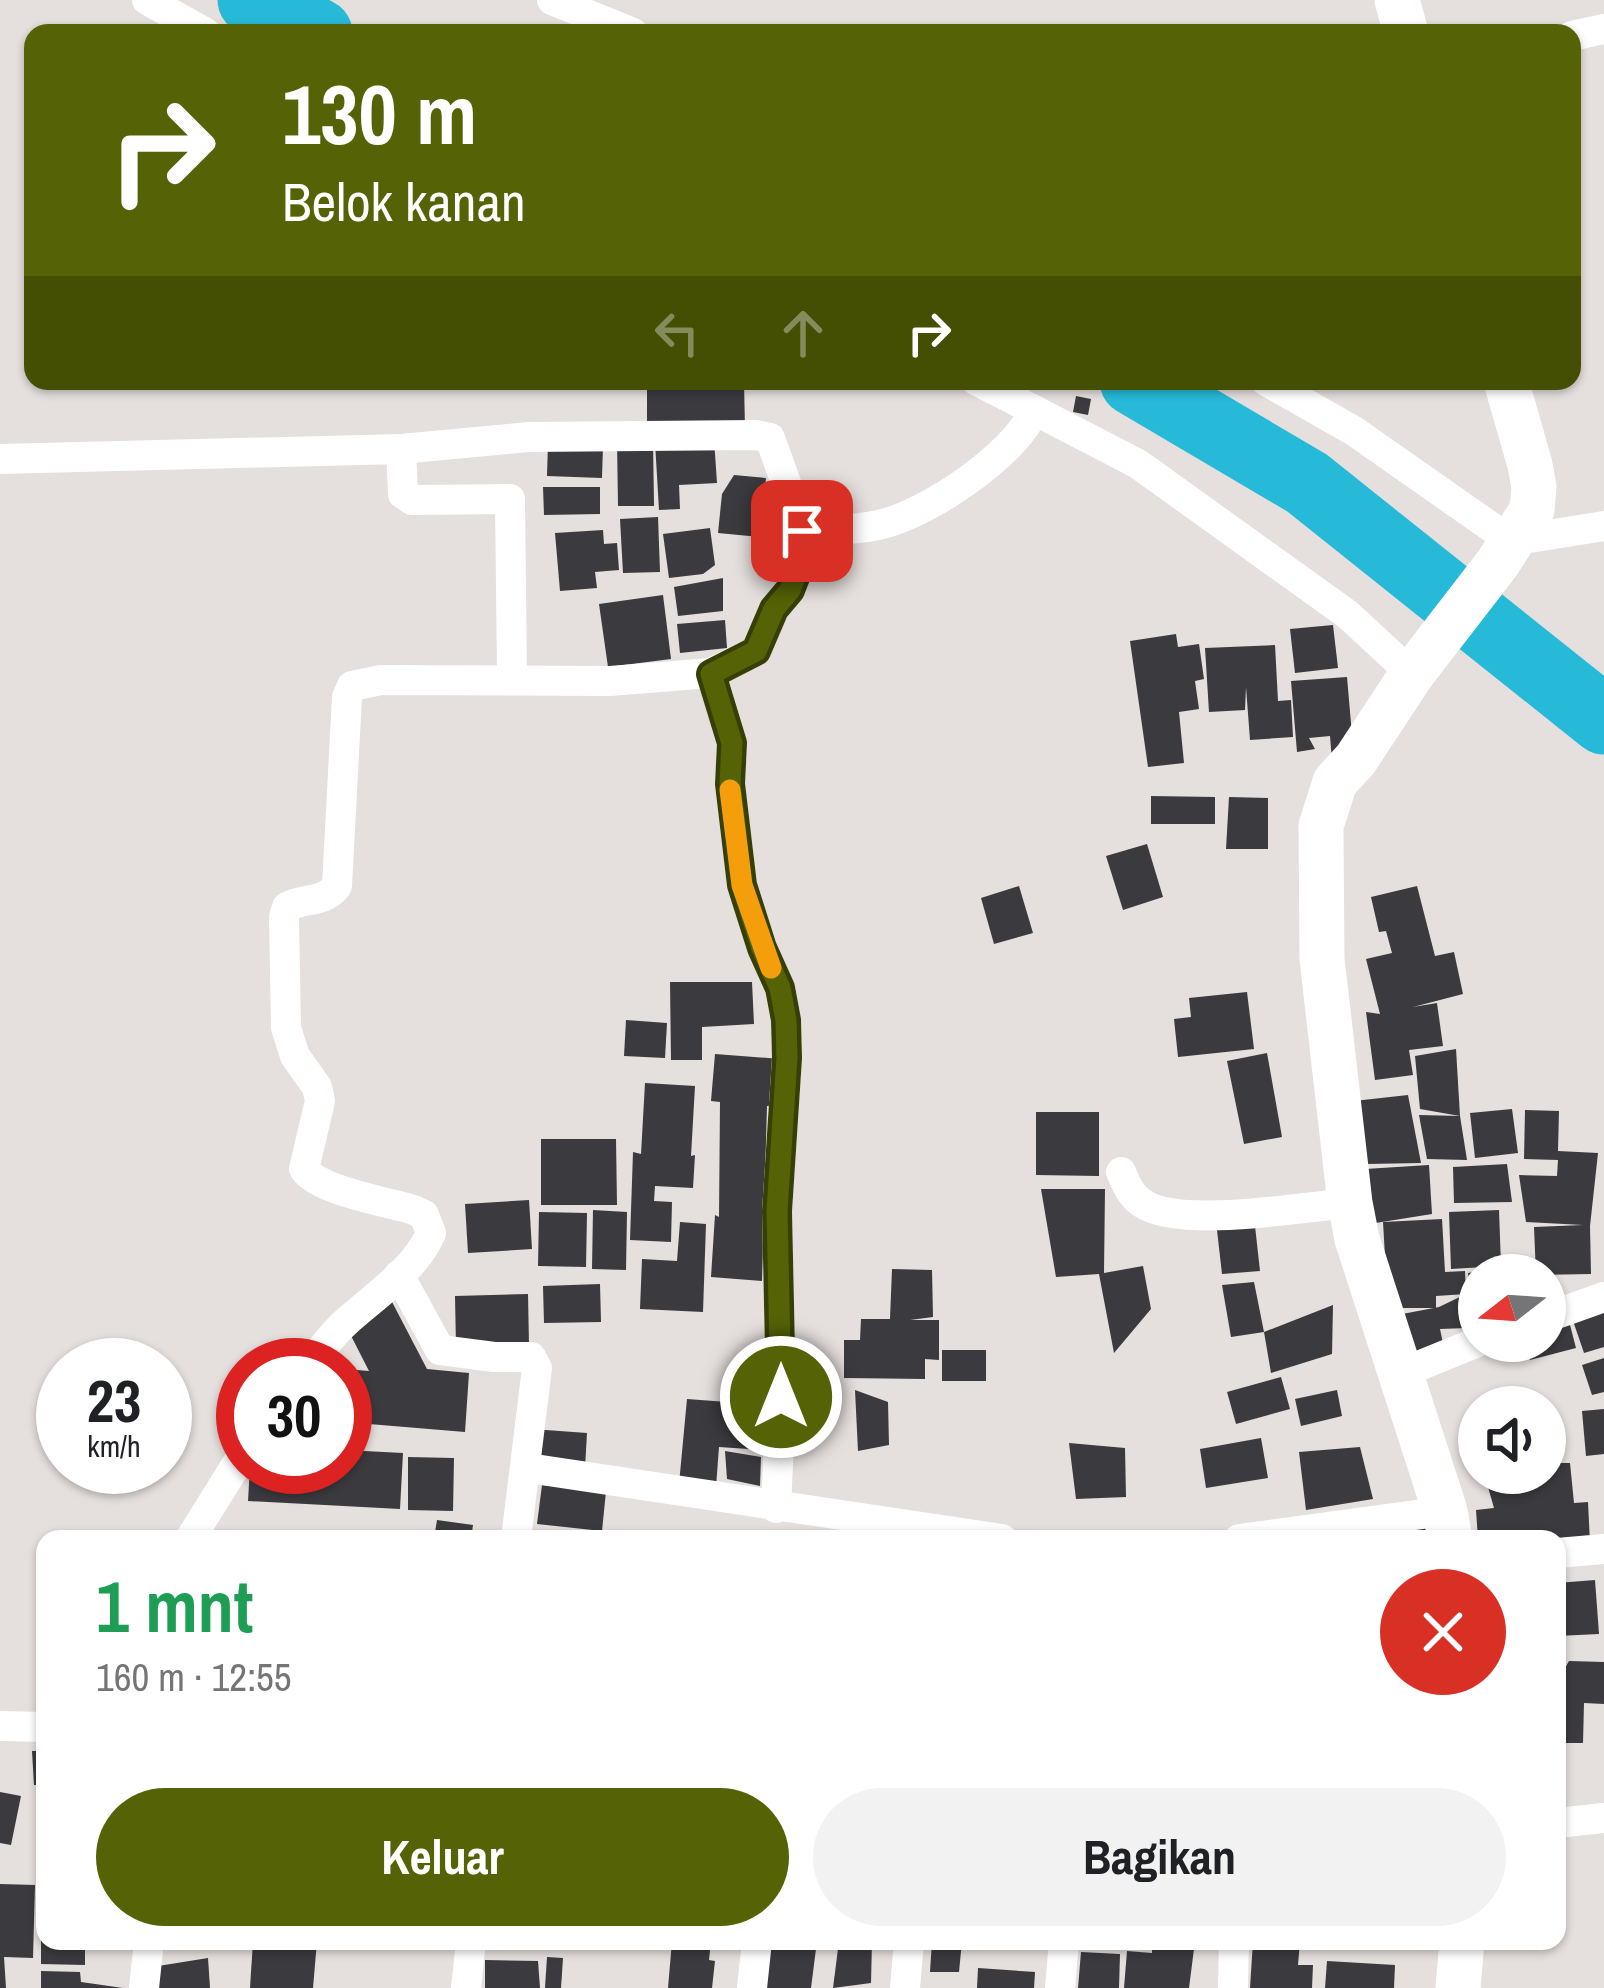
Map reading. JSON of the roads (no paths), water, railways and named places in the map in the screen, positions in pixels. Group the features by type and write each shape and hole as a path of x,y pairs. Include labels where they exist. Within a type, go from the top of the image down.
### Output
{"street":[{"path":"147,0 190,24"},
{"path":"552,0 611,24"},
{"path":"995,390 1138,464 1419,665"},
{"path":"1282,390 1354,431 1504,552"},
{"path":"1373,1530 1448,1525 1350,1203 1322,959 1322,826 1335,782 1532,510 1534,487 1508,390"},
{"path":"802,531 875,526 919,511 1003,453 1027,430 1034,410"},
{"path":"0,459 401,449 529,437 770,438 802,531 797,572 756,651 711,674 610,681 362,681 352,686 347,697 337,886 327,897 294,903 285,911 288,1042 317,1087 320,1101 304,1169 310,1178 424,1215 431,1232 399,1275 331,1338"},
{"path":"401,449 403,494 412,500 511,499 512,678"},
{"path":"1504,552 1604,526"},
{"path":"711,674 732,743 730,784 742,885 780,988 786,1020 777,1211 781,1397 776,1508"},
{"path":"1121,1172 1129,1192 1162,1212 1195,1216 1350,1203"},
{"path":"399,1275 440,1350 531,1358 537,1368 518,1530"},
{"path":"1566,1311 1604,1297"},
{"path":"1399,1374 1458,1350"},
{"path":"528,1468 936,1530"},
{"path":"196,1530 218,1494"},
{"path":"1566,1552 1604,1549"},
{"path":"0,1726 36,1727"},
{"path":"1566,1822 1604,1818"},
{"path":"144,1988 148,1950"},
{"path":"466,1988 470,1950"},
{"path":"752,1988 756,1950"},
{"path":"905,1988 908,1950"},
{"path":"1060,1988 1063,1950"},
{"path":"1233,1988 1234,1950"},
{"path":"1458,1988 1461,1950"}],"waterway":[{"path":"252,0 300,24"},
{"path":"1149,390 1307,483 1604,720"}]}
